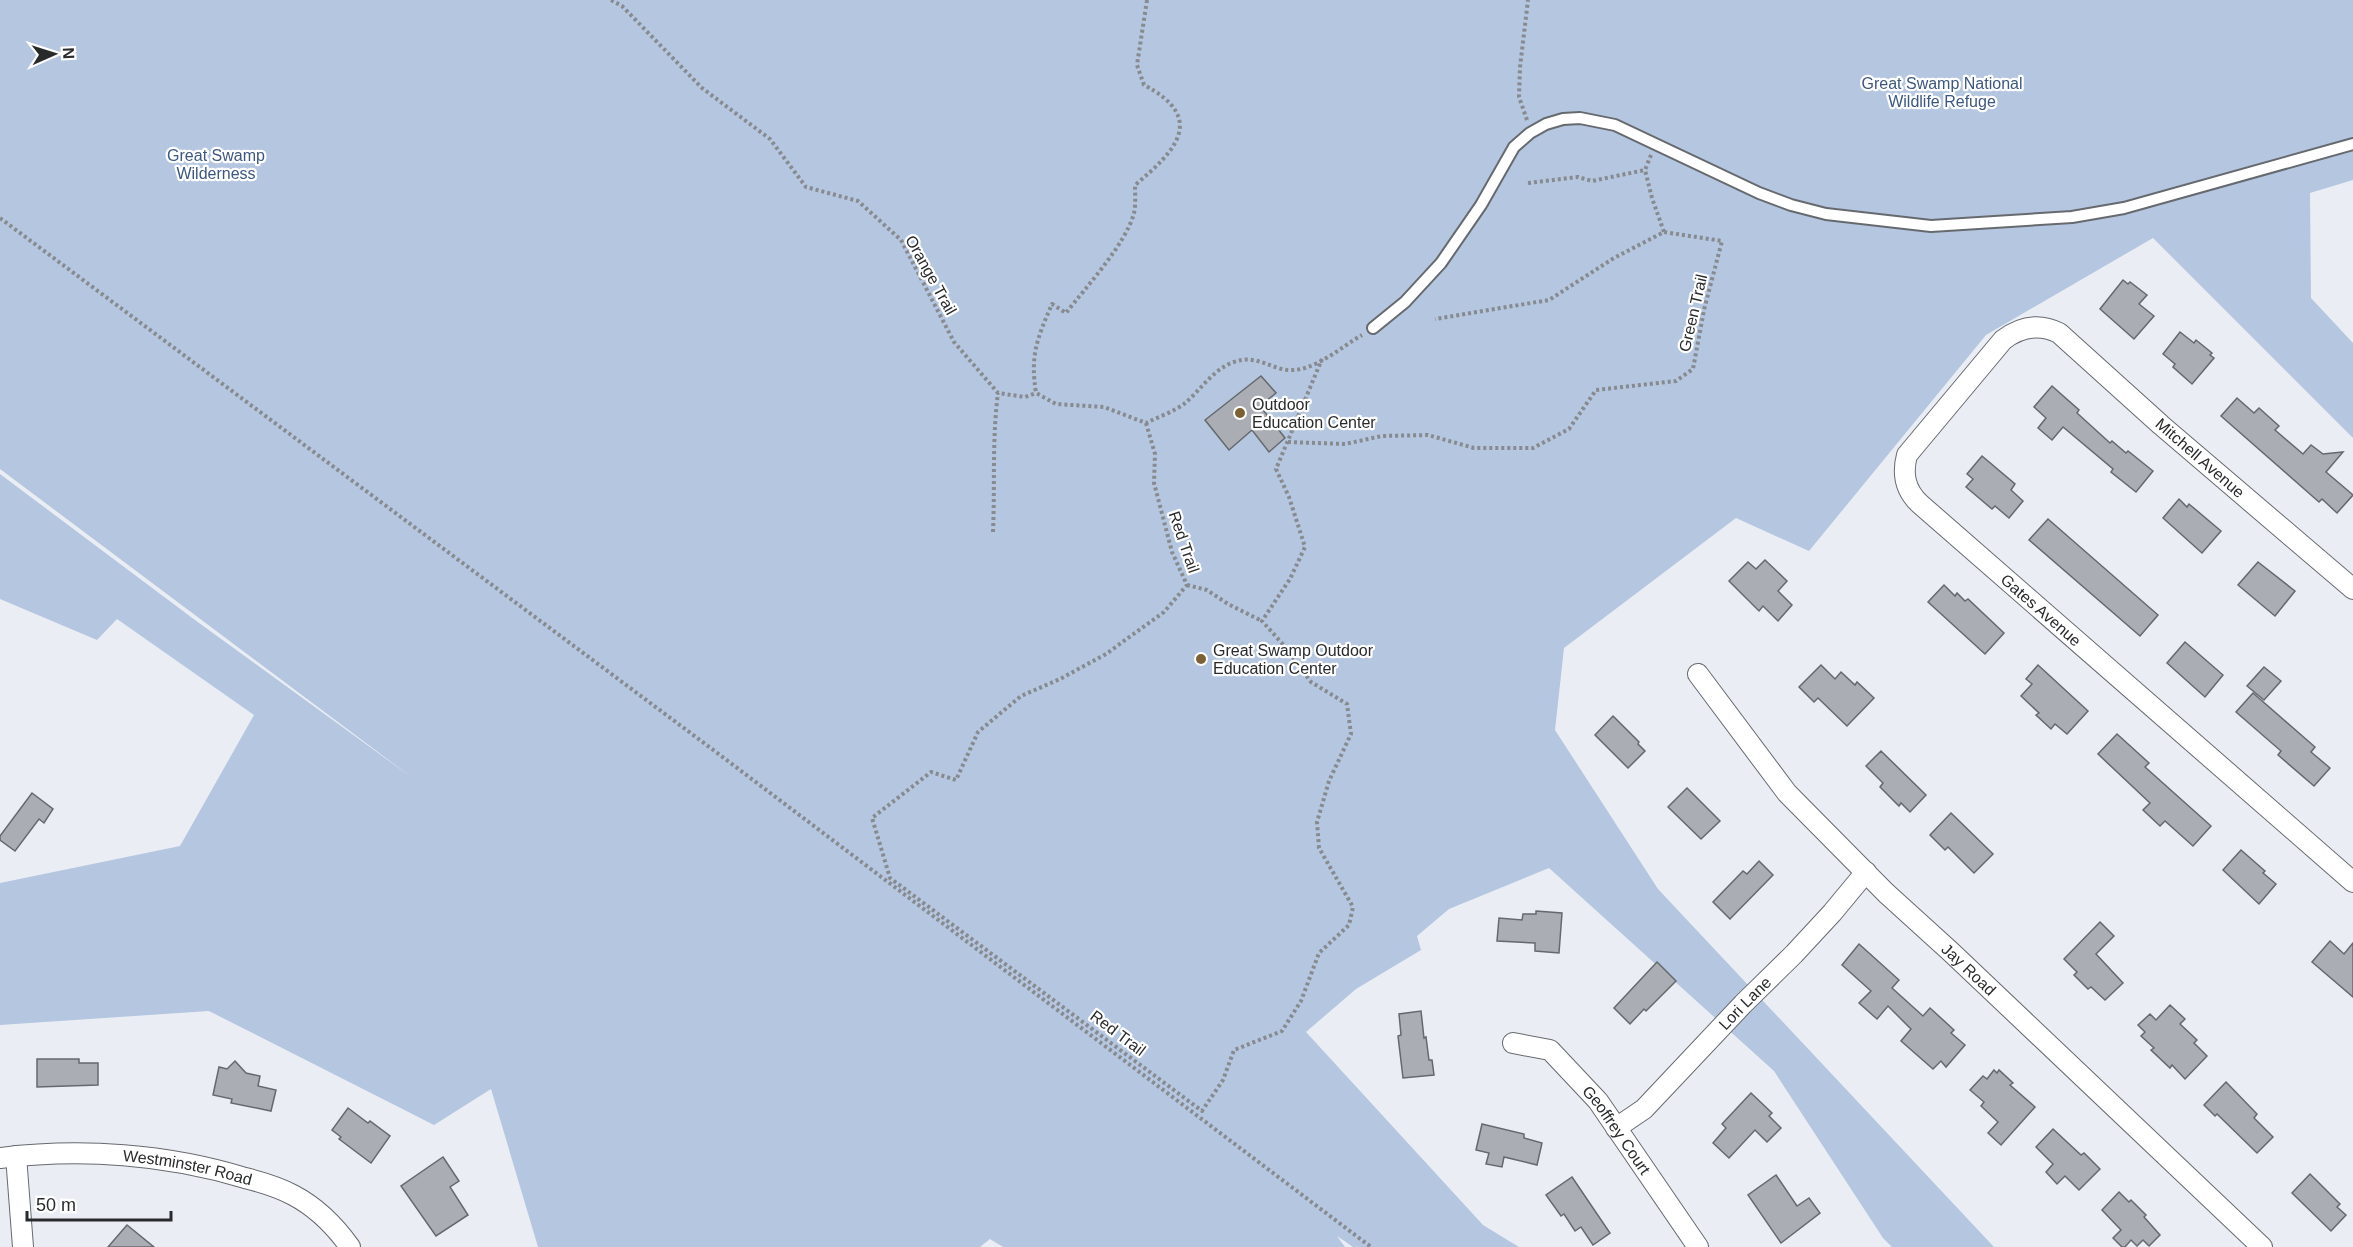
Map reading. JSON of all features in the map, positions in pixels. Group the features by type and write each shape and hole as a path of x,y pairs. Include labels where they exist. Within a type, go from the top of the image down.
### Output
{"street":[{"name":"Gates Avenue","path":"2046,328 2023,328 2003,340 1912,447 1907,455 1904,475 1911,496 2353,882"},
{"name":"Mitchell Avenue","path":"2046,328 2059,333 2161,425 2353,590"},
{"name":"Jay Road","path":"1698,674 1787,793 1866,872 2262,1247"},
{"name":"Lori Lane","path":"1616,1128 1644,1109 1743,1004 1810,938 1866,872"},
{"name":"Geoffrey Court","path":"1513,1043 1550,1050 1580,1079 1598,1101 1698,1247"},
{"name":"Westminster Road","path":"8,1157 105,1154 182,1162 232,1174 293,1195 324,1216 350,1247"},
{"path":"8,1157 23,1247"}],"lane":[{"path":"1373,328 1405,302 1441,263 1481,205 1514,147 1530,133 1546,124 1563,119 1580,118 1615,125 1759,193 1791,205 1826,214 1931,226 2072,217 2124,207 2353,144"}],"path":[{"name":"Orange Trail","path":"610,0 622,6 702,88 770,139 806,187 858,201 901,240 954,342 998,393"},
{"path":"1036,393 1032,368 1039,334 1052,304 1066,313 1102,267 1121,240 1134,213 1135,185 1163,162 1176,144 1179,124 1174,108 1161,94 1144,85 1137,65 1147,0"},
{"path":"1527,0 1519,97 1530,133"},
{"path":"1435,319 1549,300 1614,258 1664,232 1645,170 1656,144"},
{"path":"1528,183 1578,177 1592,181 1645,170"},
{"path":"0,218 716,752 1371,1247"},
{"name":"Green Trail","path":"1288,442 1345,444 1382,436 1428,435 1474,448 1533,448 1569,429 1596,390 1676,381 1693,369 1704,310 1722,241 1664,232"},
{"path":"993,532 994,429 998,393 1025,397 1036,393 1056,404 1104,407 1146,423 1182,405 1213,376 1233,362 1248,359 1267,362 1286,370 1303,369 1322,360 1373,328"},
{"path":"1186,585 1207,590 1228,604 1263,621 1290,579 1305,547 1289,497 1276,469 1322,360"},
{"name":"Red Trail","path":"1146,423 1155,454 1154,483 1172,552 1186,585 1164,612 1106,654 1060,679 1021,696 978,732 956,780 931,772 872,818 890,878 1202,1111 1223,1080 1234,1050 1282,1031 1301,1001 1319,953 1349,925 1353,907 1319,848 1317,822 1329,781 1351,734 1347,704 1311,682 1263,621"}],"green space":[{"path":"0,0 2353,0 2353,180 2310,193 2311,298 2353,343 2353,438 2153,238 1986,335 1809,551 1736,518 1564,648 1555,730 1658,889 1994,1247 1892,1247 1883,1238 1774,1071 1549,868 1449,909 1417,936 1421,950 1356,989 1306,1032 1483,1225 1519,1247 1353,1247 1337,1236 1345,1247 1003,1247 990,1239 980,1247 538,1247 491,1089 434,1125 209,1011 0,1025 0,883 180,846 254,715 117,619 97,640 0,599 0,474 195,620 414,779 0,469"}],"building":[{"path":"2123,280 2128,284 2130,282 2147,295 2139,304 2154,316 2134,339 2100,309"},
{"path":"2180,332 2194,343 2196,340 2212,353 2210,355 2214,358 2192,384 2173,367 2175,364 2163,354"},
{"name":"Outdoor Education Center","path":"1261,376 1276,393 1260,406 1285,438 1269,452 1252,430 1229,450 1205,420"},
{"path":"2052,386 2079,410 2077,413 2110,443 2112,441 2126,453 2128,451 2153,471 2136,492 2111,472 2113,469 2063,427 2052,440 2038,428 2046,418 2034,407"},
{"path":"2237,398 2254,413 2259,408 2279,426 2275,430 2303,454 2311,445 2323,454 2343,452 2326,472 2353,495 2337,513 2322,499 2319,502 2221,416"},
{"path":"1982,456 2015,484 2011,490 2023,501 2009,518 1995,506 1992,509 1966,487 1973,479 1967,474"},
{"path":"2179,499 2187,507 2189,504 2221,531 2202,553 2163,518"},
{"path":"2048,519 2158,615 2140,636 2029,540"},
{"path":"1765,560 1787,581 1778,591 1792,605 1778,621 1763,606 1759,611 1729,581 1748,562 1756,569"},
{"path":"2258,562 2295,591 2275,616 2238,585"},
{"path":"1944,585 1955,596 1957,593 1965,601 1968,599 2004,633 1985,654 1928,602"},
{"path":"2185,642 2223,675 2205,697 2167,663"},
{"path":"1821,665 1835,679 1841,672 1855,685 1857,682 1874,698 1847,726 1818,698 1814,702 1799,687"},
{"path":"2038,665 2088,711 2067,734 2055,724 2051,729 2036,715 2039,713 2021,696 2032,684 2026,679"},
{"path":"2264,667 2281,681 2264,700 2247,686"},
{"path":"2253,693 2315,747 2311,752 2330,768 2314,786 2278,755 2281,751 2236,712"},
{"path":"1613,716 1645,751 1628,768 1595,735"},
{"path":"2117,734 2149,763 2145,767 2211,826 2193,846 2165,821 2160,826 2143,810 2150,803 2098,754"},
{"path":"1881,751 1926,795 1910,812 1901,803 1899,806 1880,787 1883,783 1866,766"},
{"path":"1687,788 1720,821 1701,839 1668,807"},
{"path":"32,793 53,809 44,823 39,819 15,851 0,840 0,836"},
{"path":"1951,813 1993,854 1974,873 1948,847 1945,850 1930,835"},
{"path":"2241,850 2276,884 2259,904 2223,870"},
{"path":"1759,861 1773,875 1730,919 1713,902 1743,871 1747,874"},
{"path":"1536,911 1562,913 1559,953 1535,951 1535,943 1497,941 1499,918 1522,920 1523,914 1536,914"},
{"path":"2100,922 2114,936 2096,954 2123,983 2105,1000 2091,987 2088,989 2074,975 2077,972 2064,959"},
{"path":"2330,941 2344,954 2353,943 2353,997 2312,962"},
{"path":"1859,944 1899,980 1892,988 1923,1016 1930,1008 1954,1030 1951,1033 1965,1045 1946,1067 1941,1061 1933,1069 1901,1041 1911,1029 1888,1006 1877,1019 1859,1003 1871,991 1842,965"},
{"path":"1657,962 1676,981 1630,1024 1614,1008"},
{"path":"2170,1005 2185,1019 2180,1024 2197,1040 2194,1043 2207,1056 2185,1079 2172,1065 2170,1068 2151,1050 2154,1048 2141,1036 2145,1032 2138,1025 2150,1014 2156,1020"},
{"path":"1421,1011 1424,1038 1426,1037 1429,1060 1432,1060 1434,1075 1403,1078 1398,1036 1401,1035 1399,1014"},
{"path":"37,1059 79,1059 79,1063 98,1063 98,1085 37,1087"},
{"path":"235,1061 246,1073 260,1076 258,1086 276,1090 271,1111 231,1103 232,1099 213,1095 219,1067 227,1069"},
{"path":"1994,1070 1997,1073 1999,1070 2013,1083 2010,1085 2035,1107 2001,1145 1988,1133 1998,1122 1981,1106 1984,1102 1970,1090 1983,1076 1987,1079"},
{"path":"2226,1082 2257,1114 2254,1118 2273,1137 2257,1153 2217,1114 2215,1116 2204,1105"},
{"path":"1751,1093 1772,1113 1769,1116 1781,1128 1767,1142 1755,1130 1729,1158 1713,1143 1726,1128 1722,1124"},
{"path":"348,1108 390,1136 371,1163 339,1139 341,1137 332,1130"},
{"path":"1482,1124 1524,1134 1524,1138 1542,1143 1537,1165 1504,1157 1502,1167 1486,1164 1489,1153 1476,1150"},
{"path":"2053,1129 2081,1155 2084,1153 2100,1169 2079,1190 2065,1176 2057,1184 2046,1172 2053,1164 2036,1147"},
{"path":"443,1157 459,1181 450,1187 468,1215 436,1236 401,1186"},
{"path":"2310,1174 2340,1204 2337,1207 2346,1215 2331,1231 2292,1193"},
{"path":"1776,1175 1797,1206 1809,1198 1820,1213 1781,1243 1748,1195"},
{"path":"1572,1177 1610,1233 1593,1245 1581,1227 1575,1231 1564,1214 1561,1216 1546,1195"},
{"path":"2119,1192 2146,1215 2144,1217 2160,1235 2149,1246 2143,1240 2137,1246 2131,1240 2125,1247 2122,1247 2113,1238 2121,1230 2102,1210"},
{"path":"127,1225 154,1247 108,1247"}],"place":[{"name":"Outdoor Education Center","path":"1240,413"},
{"name":"Great Swamp Outdoor Education Center","path":"1201,659"}],"park label":[{"name":"Great Swamp National Wildlife Refuge","path":"1942,92"},
{"name":"Great Swamp Wilderness","path":"216,164"}]}
